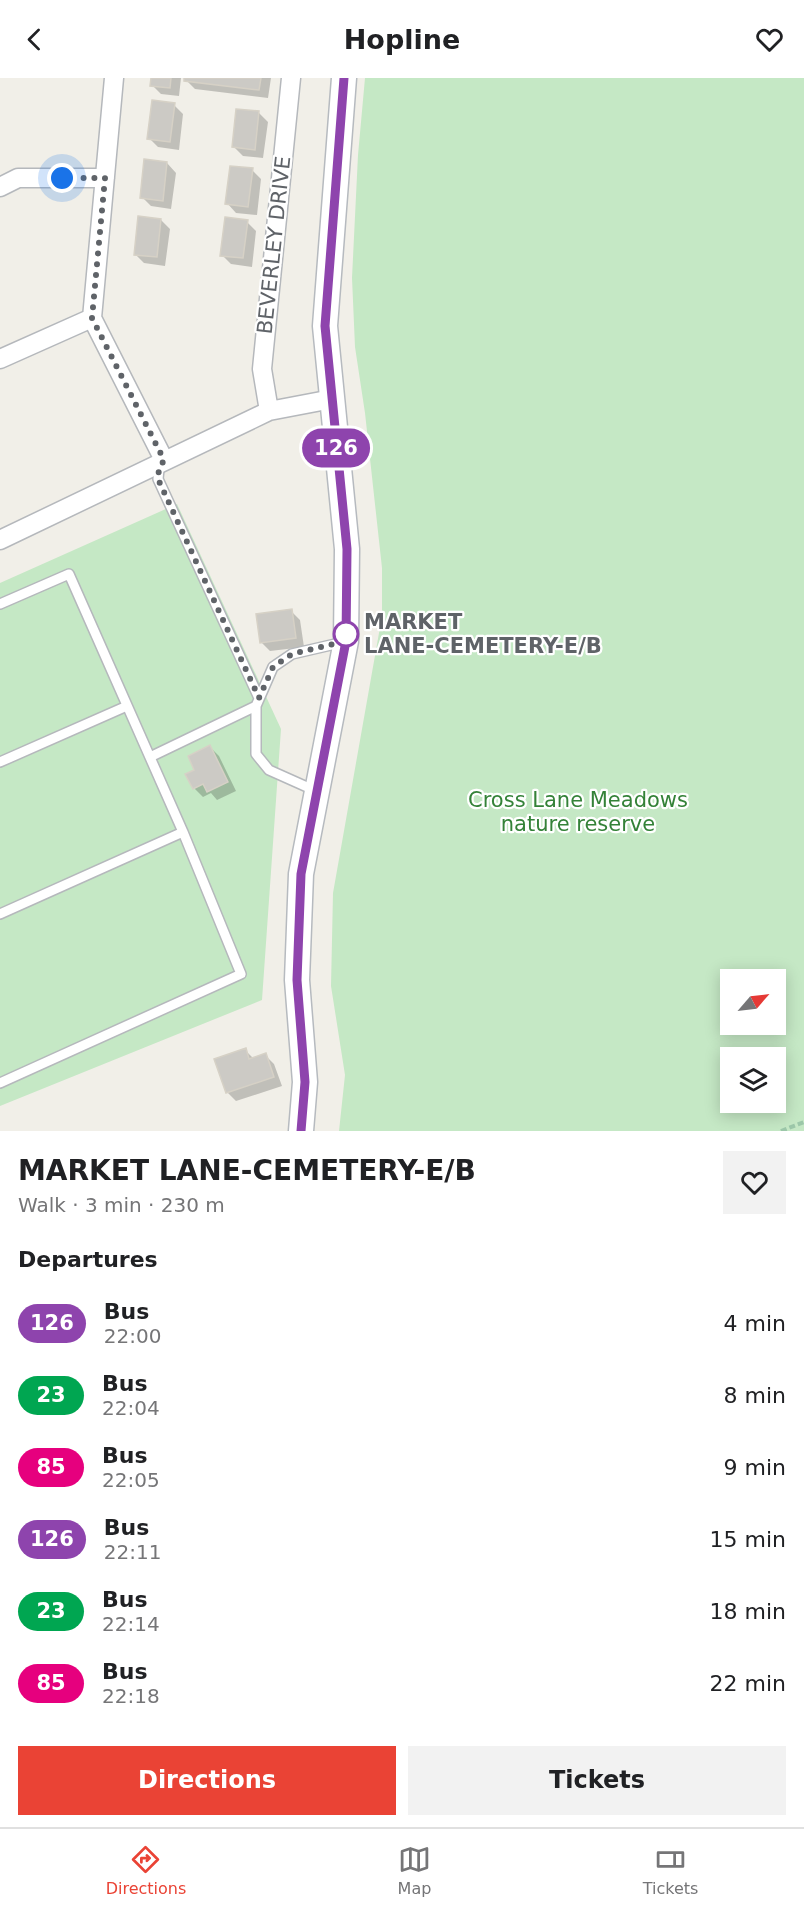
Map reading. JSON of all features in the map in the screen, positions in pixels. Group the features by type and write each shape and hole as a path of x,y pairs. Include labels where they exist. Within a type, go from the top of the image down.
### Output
{"street":[{"path":"114,78 92,318 164,460"},
{"name":"BEVERLEY DRIVE","path":"268,411 262,369 291,78"},
{"path":"301,1131 305,1082 297,980 301,874 346,641 347,549 325,326 344,78"},
{"path":"0,187 18,178 105,178"},
{"path":"0,359 92,318"},
{"path":"0,540 268,411 332,399"}],"lane":[{"path":"164,460 159,469 158,479 258,702"},
{"path":"0,604 69,574 183,832 241,974 0,1083"},
{"path":"318,792 269,770 256,754 258,702 273,667 292,654 346,641"},
{"path":"150,757 258,702"},
{"path":"0,762 128,706"},
{"path":"0,914 183,832"}],"path":[{"path":"781,1131 804,1122"}],"green space":[{"name":"Cross Lane Meadows nature reserve","path":"365,78 804,78 804,1131 339,1131 345,1075 331,986 333,893 382,616 382,568 365,413 355,347 352,278 358,155"},
{"path":"177,504 281,729 262,1000 0,1106 0,583"}],"building":[{"path":"151,78 171,78 170,88 150,86"},
{"path":"184,78 261,78 259,90 184,81"},
{"path":"152,100 175,103 170,142 147,139"},
{"path":"236,109 259,111 255,150 232,147"},
{"path":"144,159 167,162 163,201 140,198"},
{"path":"230,166 253,168 248,207 225,204"},
{"path":"138,216 161,219 157,257 134,255"},
{"path":"225,217 248,220 243,258 220,256"},
{"path":"292,609 296,638 260,643 256,614"},
{"path":"210,745 228,782 207,792 203,784 193,789 185,774 194,770 188,756"},
{"path":"246,1048 249,1059 266,1053 274,1077 226,1093 214,1059"}],"bus line":[{"name":"126","path":"301,1131 305,1082 297,980 301,874 346,641 347,549 325,326 344,78"}],"place":[{"name":"MARKET LANE-CEMETERY-E/B","path":"346,634"}],"route":[{"path":"62,178 105,178 92,318 164,460 159,469 158,479 259,698 273,667 292,654 346,641 346,634"}]}
